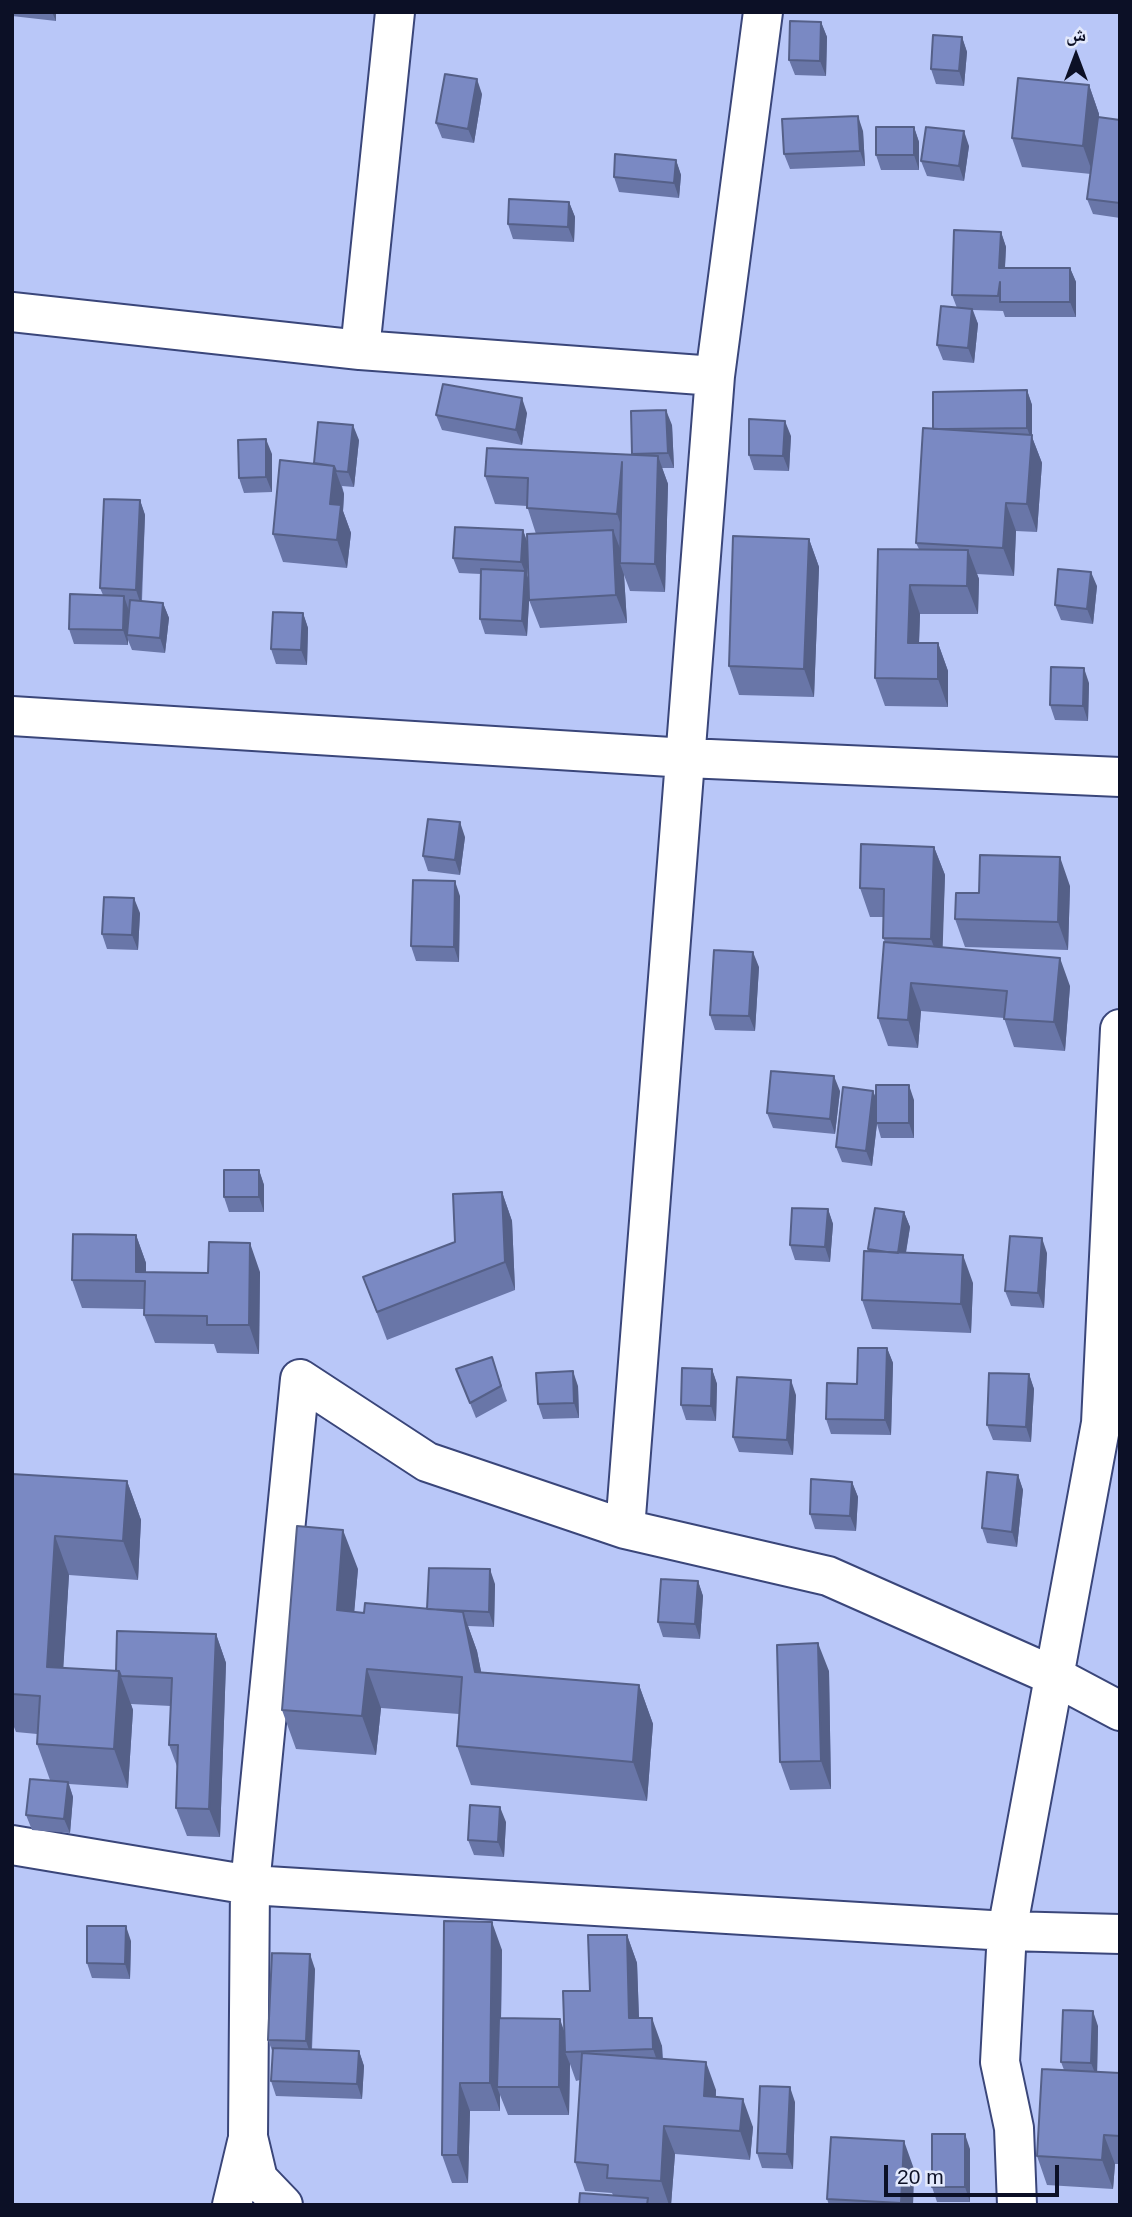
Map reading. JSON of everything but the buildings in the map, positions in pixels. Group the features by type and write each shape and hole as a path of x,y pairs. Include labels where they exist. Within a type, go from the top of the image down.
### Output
{"street":[{"path":"360,350 395,12"},
{"path":"625,1528 715,376 763,12"},
{"path":"12,312 360,350 715,376"},
{"path":"12,716 687,758 1120,777"},
{"path":"1017,2205 1014,2128 1000,2062 1007,1931 1056,1677 1111,1424 1120,1029"},
{"path":"232,2205 248,2137 250,1885 300,1379 427,1462 625,1528 828,1576 1056,1677 1120,1711"},
{"path":"12,1845 250,1885 1007,1931 1120,1934"},
{"path":"248,2137 258,2179 283,2205"}]}
